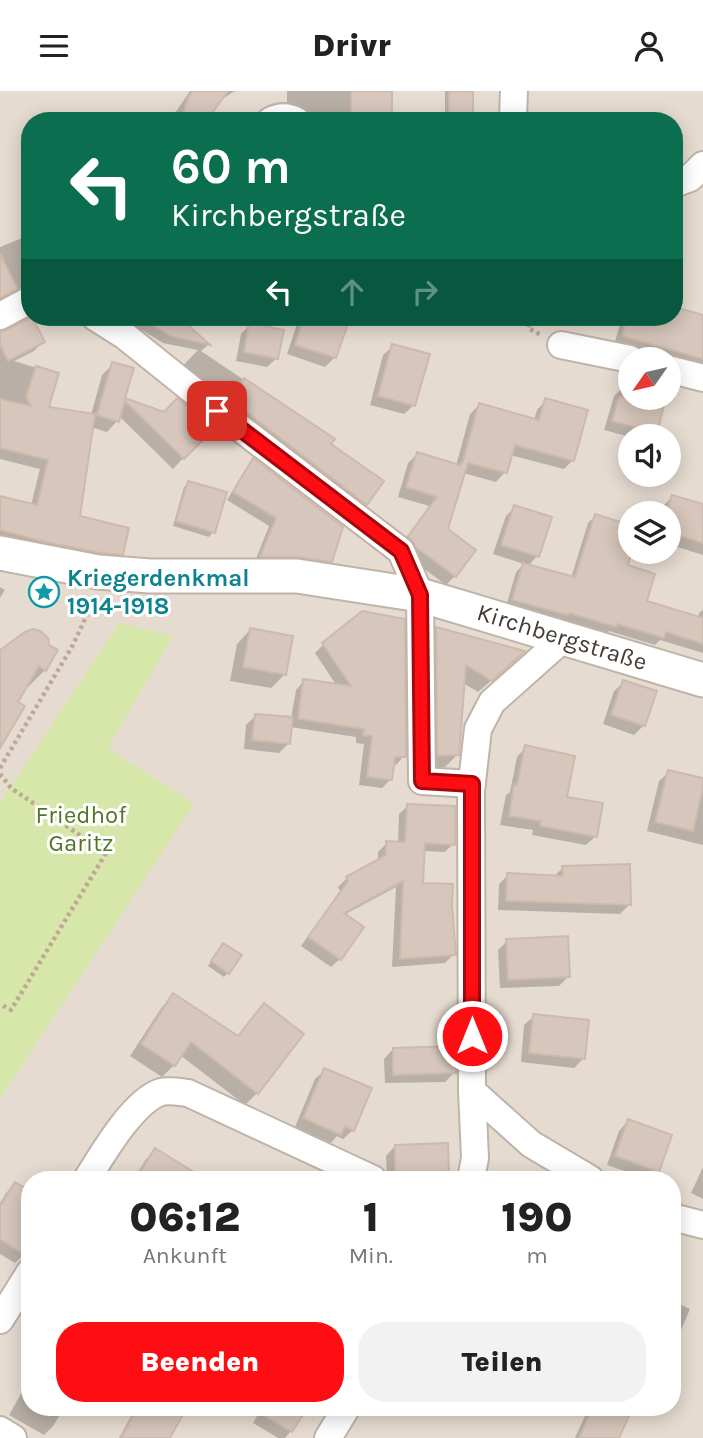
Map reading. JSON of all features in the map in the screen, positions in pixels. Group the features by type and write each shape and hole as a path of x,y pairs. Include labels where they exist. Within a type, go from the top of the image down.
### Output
{"street":[{"path":"511,112 514,91"},
{"path":"683,181 690,178 703,165"},
{"path":"0,316 21,305"},
{"path":"109,326 401,551 420,595 422,781 472,784"},
{"path":"561,345 618,357"},
{"path":"681,372 703,378"},
{"name":"Kirchbergstraße","path":"0,553 97,572 150,576 297,576 420,595 703,680"},
{"path":"473,1171 475,1158 472,1091 472,784 478,729 492,702 564,638"},
{"path":"92,1171 137,1107 161,1091 188,1093 356,1171"},
{"path":"472,1091 531,1144 577,1171"},
{"path":"681,1219 703,1225"},
{"path":"0,1320 21,1286"},
{"path":"328,1438 341,1416"},
{"path":"0,1430 13,1438"}],"path":[{"path":"0,768 73,645 92,606 97,572"},
{"path":"0,774 10,787 106,853 11,1010 0,1004"}],"shaded area":[{"path":"0,91 703,91 703,1438 0,1438"}],"green space":[{"name":"Friedhof Garitz","path":"119,623 173,636 108,748 194,804 0,1099 0,803"}],"building":[{"path":"193,91 228,91 213,112 184,112"},
{"path":"351,91 392,91 392,112 351,112"},
{"path":"449,91 473,91 473,112 449,112"},
{"path":"0,254 18,289 0,298"},
{"path":"683,309 703,315 703,359 681,353 681,347 661,347 622,336 625,326 683,326"},
{"path":"21,323 21,326 37,326 45,342 8,361 0,345 0,332"},
{"path":"154,326 189,326 210,345 171,336"},
{"path":"248,326 284,330 278,359 244,352"},
{"path":"301,326 347,326 336,358 295,345"},
{"path":"392,344 430,354 415,406 378,396"},
{"path":"112,362 134,368 125,398 164,412 177,398 215,428 184,459 125,401 119,422 97,415"},
{"path":"36,366 59,373 49,407 95,414 80,516 129,528 123,555 50,543 0,530 0,496 37,505 48,460 0,448 0,399 31,406 26,397"},
{"path":"244,378 335,439 331,444 384,481 367,505 218,390 237,395"},
{"path":"545,398 588,410 574,461 515,445 507,473 468,463 448,529 476,550 456,577 417,548 408,536 437,497 406,487 417,452 460,465 479,403 539,420"},
{"path":"618,400 618,410 663,410 659,424 623,424 612,421"},
{"path":"253,458 343,527 332,562 297,557 260,557 276,518 233,492"},
{"path":"188,481 227,492 215,533 176,521"},
{"path":"672,495 703,504 703,543 681,536 681,501 670,501"},
{"path":"514,505 552,517 539,557 501,545"},
{"path":"595,514 618,521 618,564 628,564 655,574 647,601 703,618 703,644 666,632 664,638 617,624 616,627 512,600 523,563 575,577"},
{"path":"362,611 405,619 406,757 395,757 392,780 367,777 372,736 363,735 364,729 298,719 303,679 351,686 322,643"},
{"path":"436,627 525,651 492,681 466,665 459,755 437,756"},
{"path":"250,628 293,636 286,675 243,667"},
{"path":"33,629 40,631 48,638 49,645 58,650 46,671 39,666 18,702 25,706 0,748 0,650"},
{"path":"623,680 657,691 645,726 611,715"},
{"path":"255,714 293,717 290,744 252,740"},
{"path":"525,745 575,756 567,797 603,803 597,837 540,826 541,821 509,816 514,784 517,785"},
{"path":"668,770 703,778 693,831 655,822"},
{"path":"407,804 455,806 455,845 425,843 423,883 453,884 456,955 400,959 403,881 344,913 364,927 341,960 308,937 348,881 346,877 386,855 386,841 405,842"},
{"path":"630,864 631,905 506,901 507,873 563,876 562,866"},
{"path":"568,936 570,977 508,980 506,939"},
{"path":"223,943 242,955 229,974 211,961"},
{"path":"173,993 238,1036 264,1003 304,1034 258,1094 191,1042 175,1066 141,1044"},
{"path":"533,1014 589,1020 585,1059 529,1053"},
{"path":"455,1046 456,1073 393,1075 393,1048"},
{"path":"324,1068 372,1088 354,1131 345,1126 341,1135 303,1118"},
{"path":"628,1119 672,1135 659,1171 615,1156"},
{"path":"448,1143 449,1171 395,1171 395,1145"},
{"path":"155,1148 192,1171 141,1171"},
{"path":"15,1182 21,1186 21,1252 0,1239 0,1206"},
{"path":"133,1416 182,1416 170,1438 121,1438"},
{"path":"265,1416 302,1416 292,1432"},
{"path":"589,1416 629,1416 619,1438 579,1438"}],"place":[{"name":"Kriegerdenkmal 1914-1918","path":"44,592"}],"route":[{"path":"217,411 401,551 420,595 422,781 472,784 472,1036"}]}
